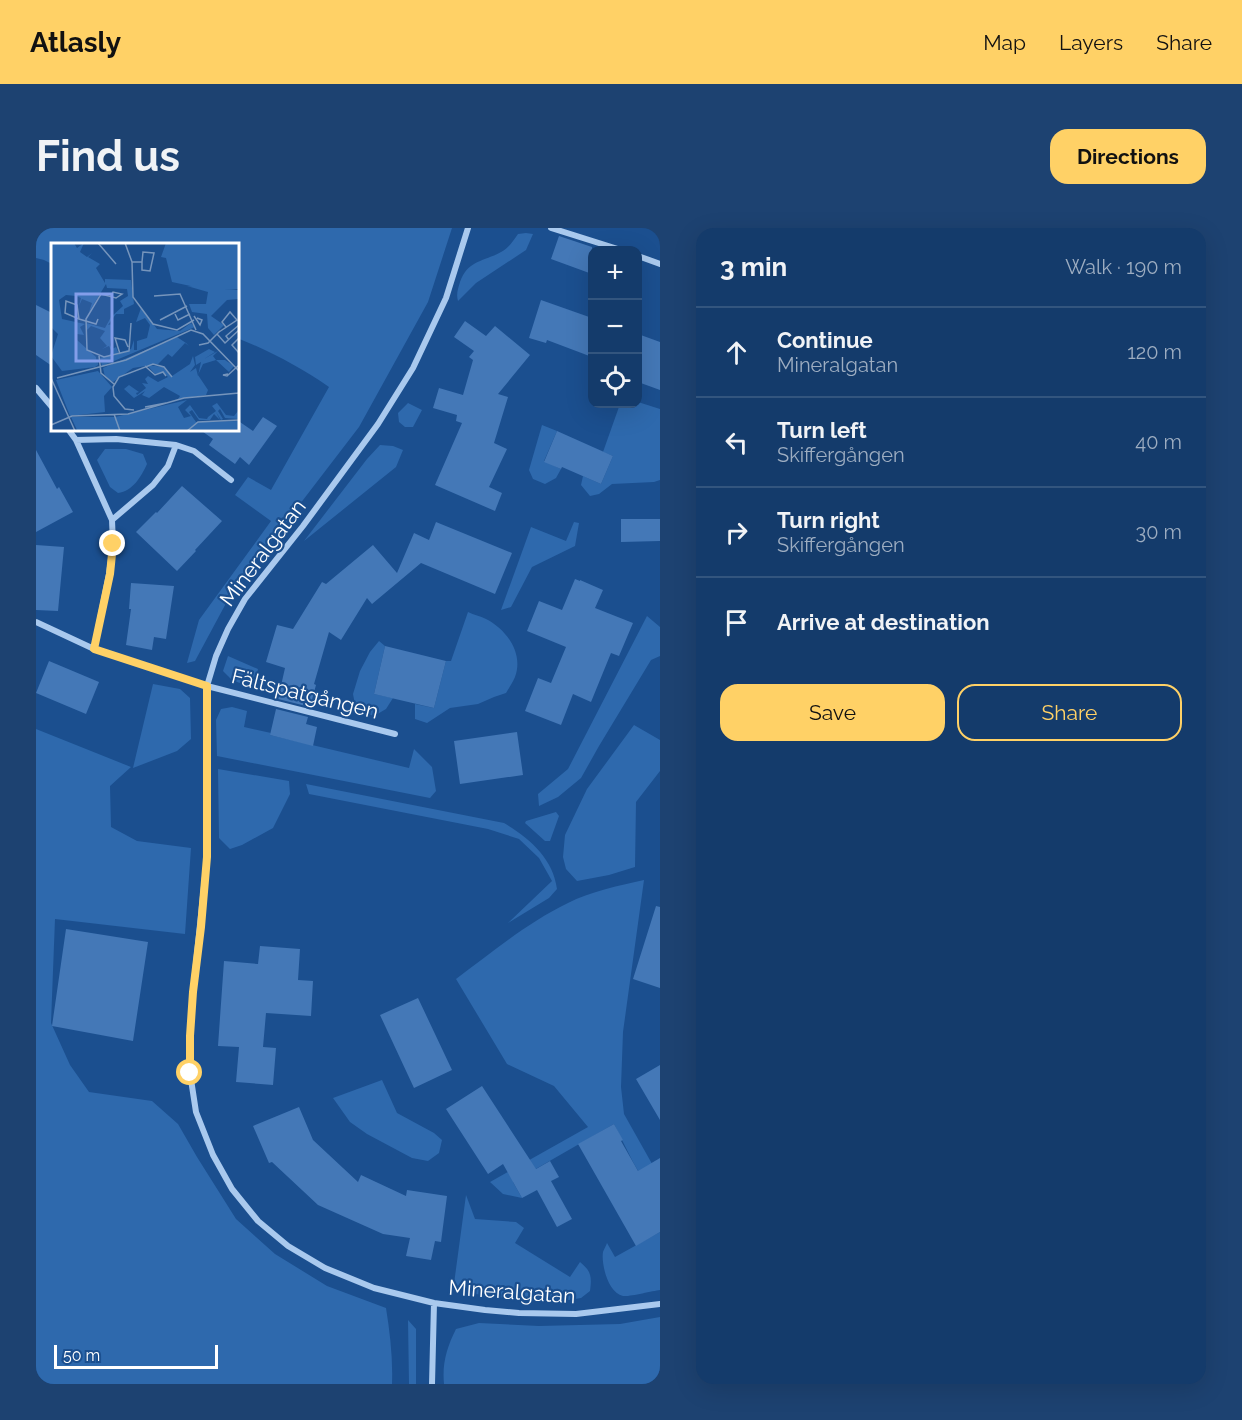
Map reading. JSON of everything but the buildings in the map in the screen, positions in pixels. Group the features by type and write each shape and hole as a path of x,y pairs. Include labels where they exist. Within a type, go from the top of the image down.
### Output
{"street":[{"name":"Mineralgatan","path":"468,228 446,298 413,368 378,424 303,526 245,599 216,656 207,686 207,857 190,1036 190,1073 196,1112 213,1155 232,1189 258,1221 288,1246 325,1268 374,1288 434,1303 519,1313 576,1314 660,1304"},
{"path":"551,228 608,246"},
{"path":"642,257 660,264"},
{"path":"36,388 51,406"},
{"path":"69,430 76,440 112,520 113,544 110,574 94,649"},
{"path":"76,440 116,439 176,445 194,451 231,480"},
{"path":"112,520 153,485 168,466 176,445"},
{"name":"Fältspatgången","path":"36,622 94,649 207,686 395,734"},
{"name":"Mineralgatan","path":"432,1384 434,1303"}],"shaded area":[{"path":"36,228 452,228 428,302 359,427 231,594 195,661 187,663 199,620 271,521 235,495 248,477 271,490 329,387 285,360 238,338 238,243 51,243 51,264 36,258"},
{"path":"518,234 533,234 526,250 476,283 458,301 460,282 467,269 504,250"},
{"path":"408,403 422,410 413,427 405,427 399,422 398,413"},
{"path":"642,403 660,409 660,480 612,484 599,494 590,496 581,485 583,476 601,484 613,456 603,452 619,408 642,408"},
{"path":"542,425 557,431 544,461 561,469 556,478 545,484 533,479 529,470"},
{"path":"380,445 403,450 396,467 304,541 367,459"},
{"path":"105,449 126,449 143,454 147,464 139,478 123,492 118,493 110,487 97,460"},
{"path":"574,522 579,523 575,546 532,567 511,607 501,610 531,527 566,541"},
{"path":"468,612 493,623 506,635 517,659 514,679 506,693 478,704 450,708 427,723 415,719 415,704 434,708 446,661 451,661"},
{"path":"647,616 660,627 660,656 651,660 581,778 558,797 539,806 538,794 568,769"},
{"path":"379,641 385,646 374,694 393,698 386,709 374,716 356,710 353,694 360,671"},
{"path":"228,656 258,669 253,688 232,680 223,671"},
{"path":"153,684 180,689 190,698 191,739 177,751 133,768"},
{"path":"232,707 247,711 244,727 409,768 414,749 432,767 436,791 430,798 217,756 216,720 221,709"},
{"path":"634,725 660,740 660,771 636,802 635,867 577,881 566,869 563,857 565,835 587,789"},
{"path":"36,729 131,767 110,786 111,827 137,841 191,848 185,934 55,919 51,1023 70,1065 89,1092 152,1101 178,1124 236,1219 275,1254 327,1286 386,1308 391,1346 392,1384 36,1384"},
{"path":"218,769 289,781 290,794 273,828 230,849 219,838"},
{"path":"306,784 504,823 531,842 545,858 555,878 557,889 549,898 508,923 552,881 539,858 519,839 488,829 309,794"},
{"path":"556,812 559,816 550,841 545,841 525,823 526,821"},
{"path":"644,880 623,1032 621,1087 624,1114 660,1178 649,1190 614,1124 513,1182 522,1198 503,1194 490,1182 588,1127 554,1086 507,1064 456,979 510,938 568,903 605,889"},
{"path":"382,1080 397,1113 434,1133 442,1140 439,1153 428,1161 412,1158 367,1134 350,1122 333,1098"},
{"path":"466,1195 475,1219 516,1222 524,1228 515,1243 570,1277 580,1262 590,1274 590,1291 581,1298 569,1300 514,1299 453,1291"},
{"path":"660,1232 660,1290 626,1296 618,1294 613,1290 604,1270 603,1252 607,1243 615,1257"},
{"path":"660,1317 660,1384 444,1384 446,1355 456,1329 479,1323 539,1326 620,1324"},
{"path":"408,1320 416,1329 416,1384 409,1384"}],"route":[{"path":"113,544 110,574 94,649 207,686 207,857 193,992 190,1073"}]}
